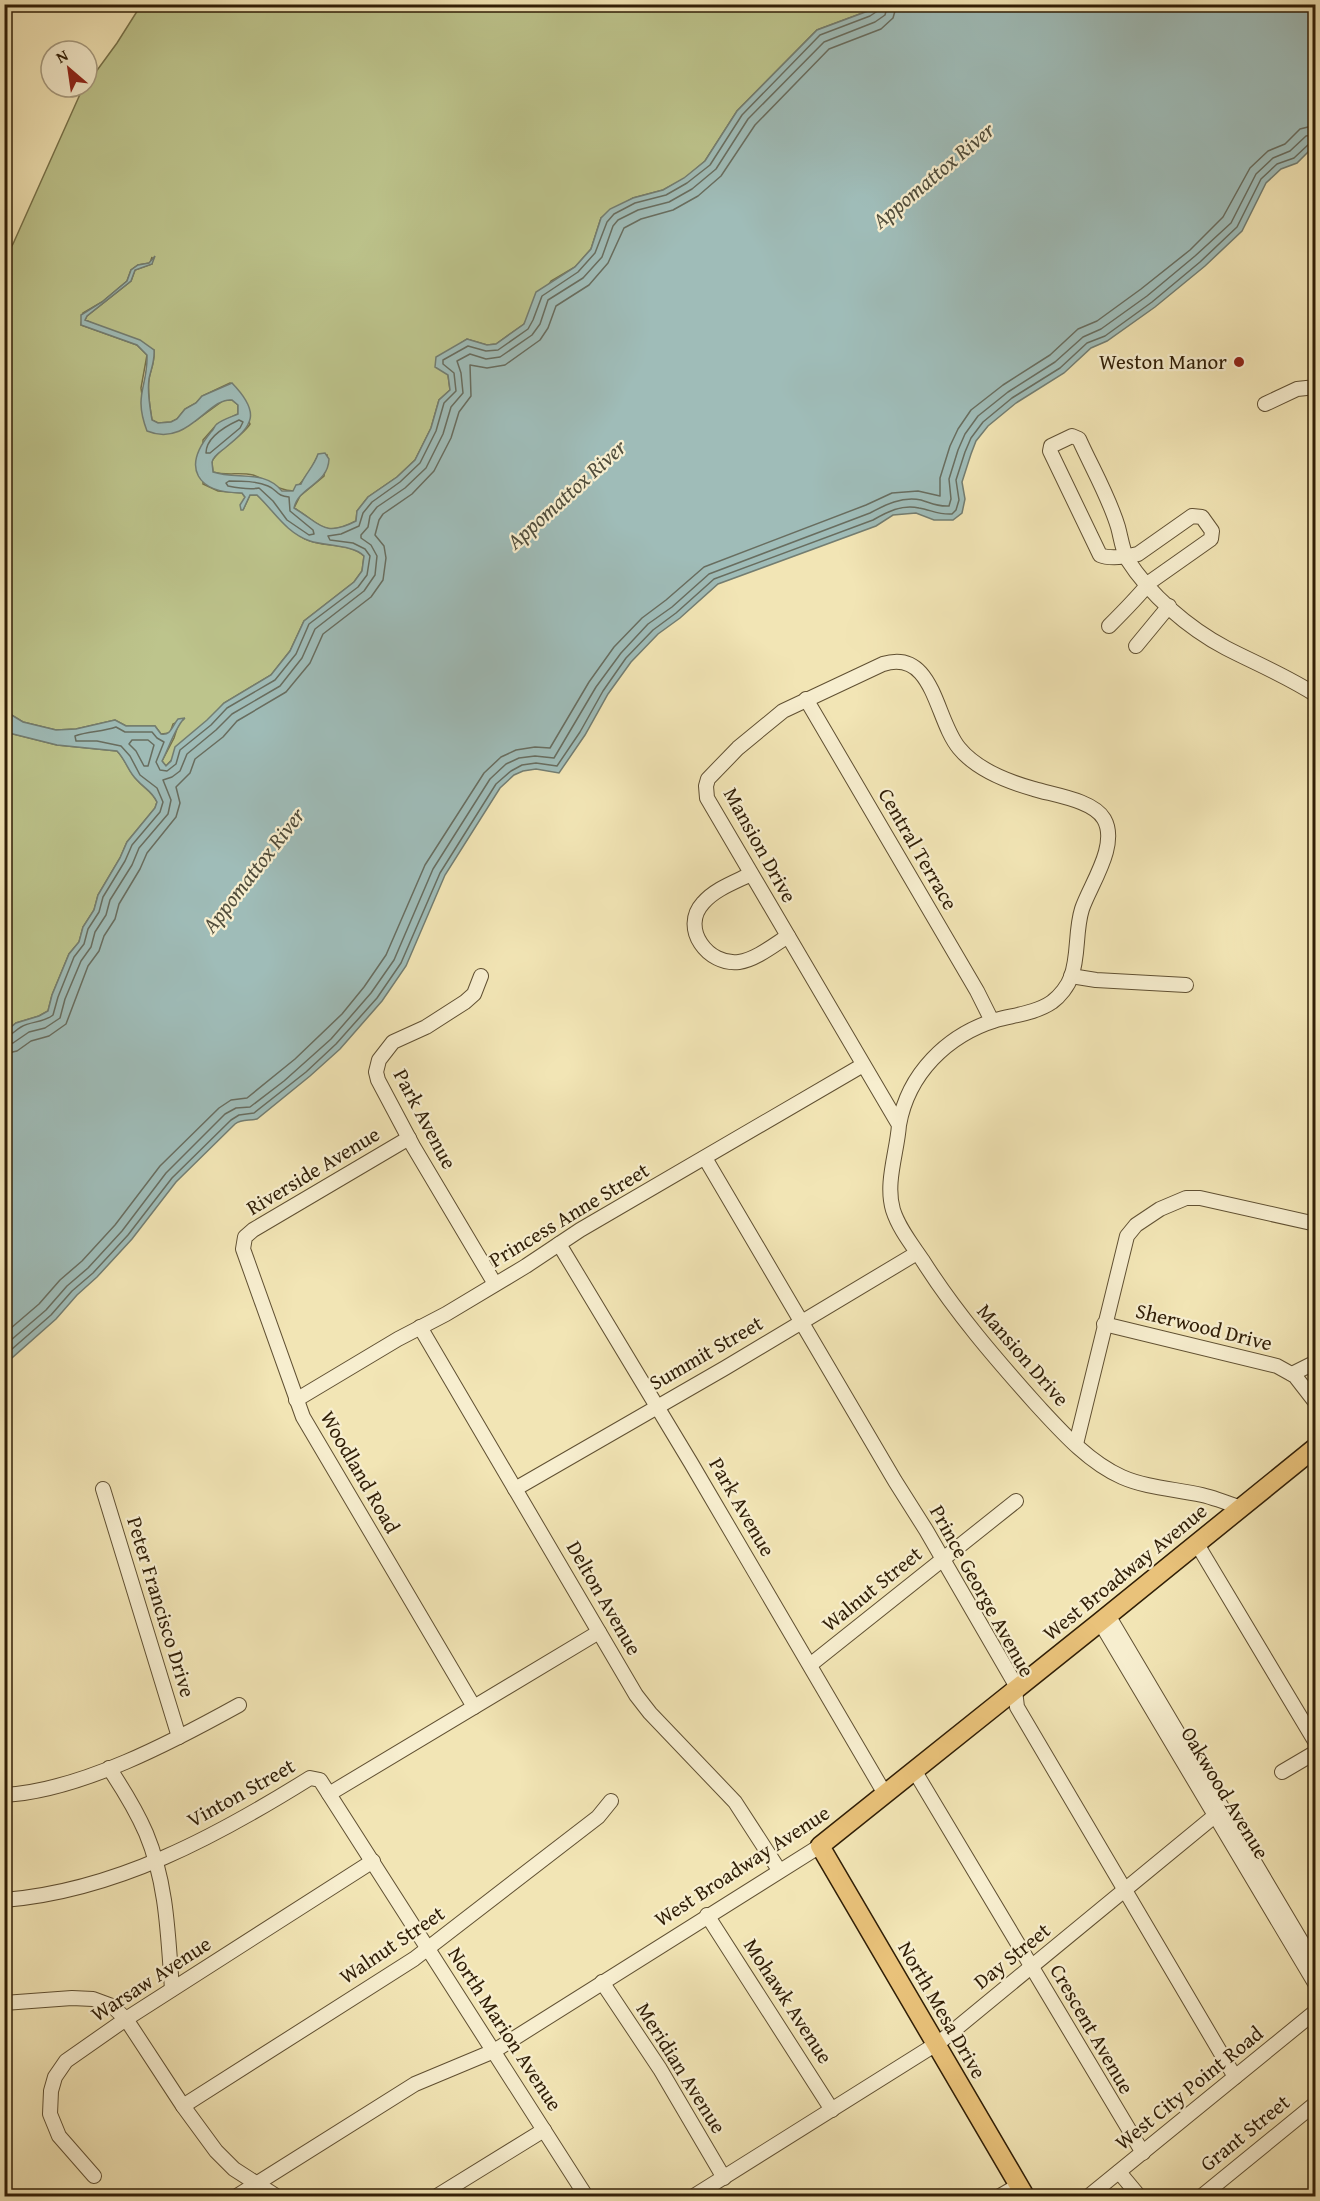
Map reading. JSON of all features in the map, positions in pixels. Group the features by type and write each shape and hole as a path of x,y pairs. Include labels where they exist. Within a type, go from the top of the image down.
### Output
{"main road":[{"name":"West Broadway Avenue","path":"820,1846 1316,1447"},
{"name":"North Mesa Drive","path":"820,1846 1022,2191"}],"street":[{"path":"1265,404 1297,389 1316,387"},
{"path":"1109,626 1148,585 1210,539 1212,531 1205,520 1192,516 1138,554 1130,556 1125,555 1105,558 1100,555 1050,451 1051,446 1072,436 1078,439 1118,528 1125,555 1148,585 1169,606 1214,641 1316,695"},
{"path":"1136,646 1169,606"},
{"name":"Mansion Drive","path":"899,1125 707,798 706,786 708,779 738,748 783,711 894,660 910,663 921,672 952,738 966,755 1016,783 1070,799 1097,811 1103,818 1107,830 1104,855 1081,910 1071,976 1062,992 1053,1002 1026,1013 992,1021 960,1037 932,1058 914,1083 899,1125 890,1184 898,1222 954,1308 993,1356 1076,1444 1107,1469 1123,1477 1139,1483 1204,1495 1241,1508"},
{"name":"Central Terrace","path":"806,699 992,1021"},
{"path":"751,874 712,895 703,903 696,916 695,924 699,941 710,954 737,963 746,961 788,936"},
{"name":"Park Avenue","path":"481,976 474,994 465,1002 426,1027 393,1042 379,1060 376,1072 409,1138 495,1284"},
{"path":"1071,976 1096,980 1185,985"},
{"name":"Princess Anne Street","path":"296,1400 863,1065"},
{"name":"Riverside Avenue","path":"243,1243 253,1230 409,1138"},
{"name":"Prince George Avenue","path":"705,1158 1010,1676 1017,1707 1235,2077"},
{"name":"Sherwood Drive","path":"1076,1444 1127,1236 1136,1225 1175,1201 1200,1197 1316,1224"},
{"name":"Woodland Road","path":"243,1243 243,1249 303,1417 474,1707"},
{"name":"Park Avenue","path":"559,1244 885,1794"},
{"name":"Summit Street","path":"515,1489 802,1322 917,1252"},
{"name":"Sherwood Drive","path":"1104,1324 1276,1366 1292,1374 1316,1403"},
{"name":"Delton Avenue","path":"420,1327 599,1632 650,1713 735,1802 779,1870"},
{"name":"Sherwood Drive","path":"1292,1374 1316,1362"},
{"name":"Peter Francisco Drive","path":"103,1489 179,1737"},
{"name":"Walnut Street","path":"810,1665 1016,1501"},
{"path":"1197,1544 1316,1743"},
{"name":"Oakwood Avenue","path":"1104,1619 1218,1812 1316,1985"},
{"path":"329,1794 599,1632"},
{"path":"4,1795 48,1788 109,1768 179,1737 239,1705"},
{"path":"1282,1772 1316,1752"},
{"path":"109,1768 139,1818 156,1861 168,1926 172,1989"},
{"name":"Crescent Avenue","path":"914,1770 1143,2153"},
{"name":"Vinton Street","path":"4,1900 49,1894 101,1880 156,1861 221,1831 310,1778 320,1780 329,1794"},
{"name":"North Marion Avenue","path":"329,1794 586,2196"},
{"name":"Walnut Street","path":"183,2106 429,1949 598,1817 611,1801"},
{"name":"Oakwood Avenue","path":"1218,1812 1316,1966"},
{"name":"Day Street","path":"694,2196 936,2044 1218,1812"},
{"name":"West Broadway Avenue","path":"237,2196 415,2085 494,2051 820,1846"},
{"name":"Warsaw Avenue","path":"94,2176 59,2136 54,2126 50,2106 51,2091 55,2077 66,2061 172,1989 373,1861"},
{"name":"Mohawk Avenue","path":"707,1915 832,2110"},
{"name":"Meridian Avenue","path":"602,1982 660,2069 724,2178"},
{"path":"4,2003 72,1998 93,1999 112,2006 126,2019 183,2106 224,2160 276,2196"},
{"name":"West City Point Road","path":"1089,2196 1314,2014"},
{"name":"Grant Street","path":"1202,2196 1316,2103"},
{"path":"437,2196 544,2130"},
{"path":"1119,2172 1139,2196"},
{"path":"1000,2196 1022,2191"}],"green space":[{"path":"141,5 878,5 817,30 737,111 705,161 684,179 663,190 633,198 601,218 591,249 575,267 551,281 524,324 496,344 487,345 467,339 461,343 448,375 450,390 439,400 431,428 415,460 397,477 368,497 357,511 356,521 345,526 336,529 322,527 294,508 300,496 324,476 327,455 318,455 308,474 294,491 288,491 253,475 213,472 214,458 250,424 230,383 202,396 171,422 158,423 152,420 148,384 154,350 85,320 131,281 135,270 152,264 152,257 150,263 138,265 131,270 127,281 102,302 83,313 81,325 137,345 147,355 141,388 147,430 195,421 224,400 232,400 238,405 238,414 217,424 203,440 203,484 218,491 242,493 245,497 243,510 250,495 257,495 285,524 305,539 351,549 364,556 362,571 354,582 304,621 290,651 271,675 224,703 166,766 162,761 174,738 179,722 184,719 173,724 170,733 161,734 155,726 126,726 115,720 76,729 56,730 23,722 10,714 5,715 5,257 13,244 78,99 99,99 99,68"},
{"path":"5,732 57,745 117,751 134,777 157,802 155,808 127,842 98,895 94,910 83,927 79,942 69,954 48,1011 16,1023 5,1032"}],"water":[{"name":"Appomattox River","path":"878,4 1315,5 1315,145 1297,163 1281,169 1266,183 1242,231 1205,266 1155,307 1107,341 1091,348 1064,373 1016,403 988,426 976,441 971,454 962,482 965,499 962,513 953,520 934,520 916,513 893,515 876,526 718,584 658,634 631,662 608,694 585,735 559,773 536,769 523,771 514,775 500,788 445,875 406,966 382,1001 340,1049 257,1119 235,1124 176,1182 132,1239 97,1277 56,1319 5,1364 5,1032 16,1023 48,1011 69,954 79,942 83,927 94,910 98,895 127,842 155,808 157,802 134,777 117,751 57,745 5,732 5,715 10,714 23,722 56,730 76,729 115,720 126,726 155,726 161,734 169,732 178,719 185,718 176,731 162,761 166,766 171,761 175,747 224,703 271,675 290,651 304,621 354,582 362,571 364,556 359,552 339,546 316,543 294,533 257,495 250,495 241,510 240,505 245,497 242,493 214,489 205,483 198,476 196,467 202,445 216,425 238,414 238,405 232,400 223,401 186,428 174,433 161,434 147,431 141,399 147,355 137,345 81,325 81,315 102,302 127,281 131,270 138,265 149,263 155,256 152,264 135,270 131,281 85,320 140,340 154,350 148,384 152,420 158,423 171,422 202,396 232,383 247,403 250,418 248,425 235,440 214,458 213,472 259,477 275,484 282,491 293,491 296,485 301,484 318,454 325,453 329,459 324,475 301,495 294,508 322,527 345,526 356,521 357,511 368,497 397,477 415,460 431,428 439,400 450,390 448,375 435,367 436,357 467,339 487,345 496,344 524,324 536,292 575,267 591,249 601,218 610,209 633,198 663,190 684,178 705,161 737,111 817,30 868,11"}],"place":[{"name":"Weston Manor","path":"1239,362"}]}
